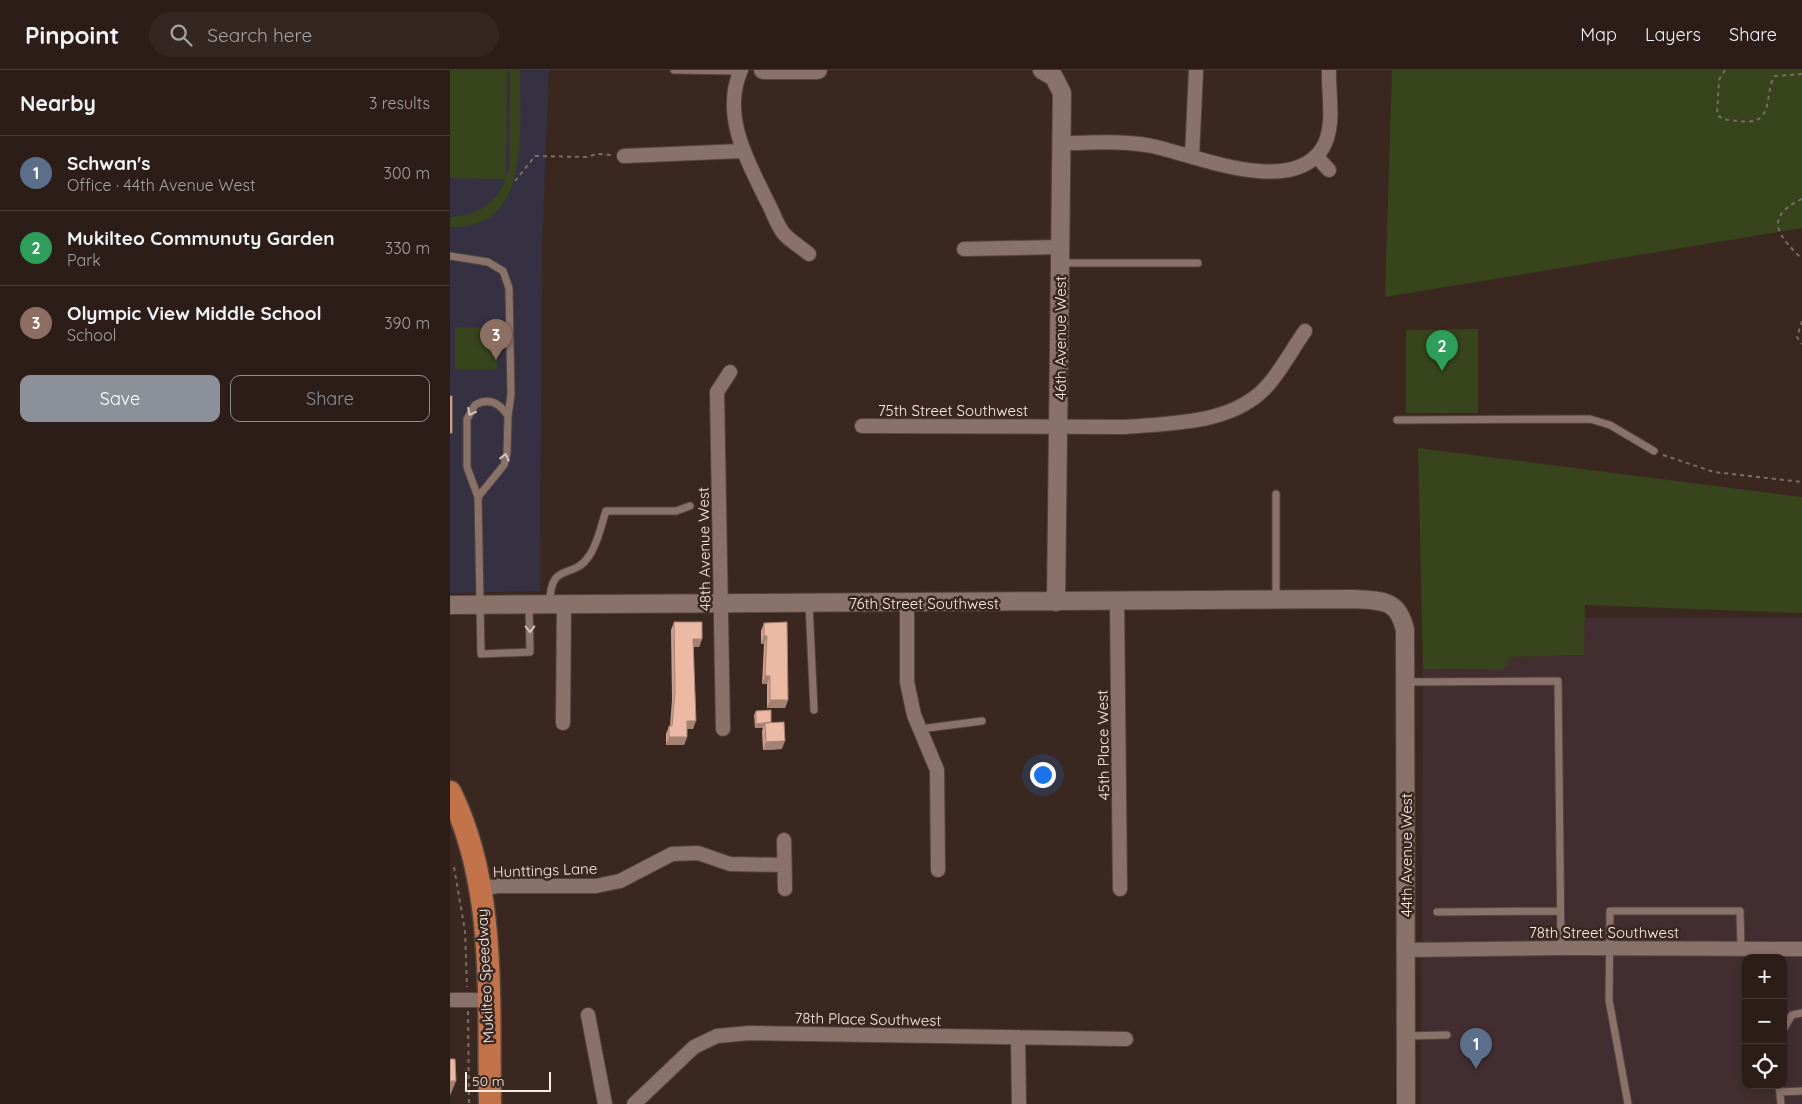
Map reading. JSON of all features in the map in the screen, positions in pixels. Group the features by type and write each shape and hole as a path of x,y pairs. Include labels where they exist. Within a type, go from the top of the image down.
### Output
{"main road":[{"name":"Mukilteo Speedway","path":"450,792 471,850 485,922 478,1000 490,1104"}],"street":[{"path":"740,70 733,98 734,116 742,152 784,234 809,254"},
{"path":"763,70 818,70"},
{"path":"1192,158 1196,70"},
{"path":"1061,143 1136,144 1230,167 1274,170 1298,167 1316,156 1322,148 1329,129 1330,70"},
{"name":"46th Avenue West","path":"1052,72 1062,93 1060,426 1056,602"},
{"path":"624,156 742,152"},
{"path":"1316,156 1329,170"},
{"path":"964,249 1060,255"},
{"name":"75th Street Southwest","path":"862,426 1164,424 1221,414 1248,402 1268,385 1305,331"},
{"name":"48th Avenue West","path":"723,728 717,392 730,372"},
{"name":"76th Street Southwest","path":"450,606 1378,600 1397,609"},
{"name":"45th Place West","path":"1117,601 1120,889"},
{"path":"907,602 906,682 920,729 937,770 938,870"},
{"path":"557,606 563,724"},
{"name":"44th Avenue West","path":"1397,609 1402,616 1405,630 1407,682 1406,1104"},
{"path":"784,840 785,889"},
{"name":"Hunttings Lane","path":"479,889 498,886 596,886 620,881 672,854 698,853 730,864 784,865"},
{"name":"78th Street Southwest","path":"1405,950 1560,948 1802,949"},
{"path":"450,1000 478,1000"},
{"path":"588,1015 605,1104"},
{"name":"78th Place Southwest","path":"634,1104 694,1047 717,1036 749,1033 1126,1039"},
{"path":"1018,1037 1019,1104"}],"lane":[{"path":"674,70 740,70"},
{"path":"1060,255 1198,262"},
{"path":"450,256 488,262 503,271 509,288 511,385 507,452 504,465 478,497"},
{"path":"508,416 501,406 488,401 475,405 468,415 467,467 478,497 481,654 530,652 530,606"},
{"path":"1397,420 1590,419 1610,425 1654,451"},
{"path":"1276,494 1276,600"},
{"path":"557,606 551,584 557,576 582,564 590,555 606,511 676,511 690,506"},
{"path":"809,604 814,710"},
{"path":"1407,682 1558,681 1560,948"},
{"path":"920,729 982,721"},
{"path":"1437,912 1560,911"},
{"path":"1628,1104 1609,1000 1610,911 1740,911 1740,949"},
{"path":"1787,1024 1792,1016 1802,1013"},
{"path":"1405,1036 1446,1035"},
{"path":"1781,1104 1779,1089 1802,1092"}],"path":[{"path":"1725,70 1719,80 1717,115 1728,121 1749,123 1758,119 1766,108 1770,100 1770,82 1775,76 1802,74"},
{"path":"515,181 535,156 586,157 602,154 624,156"},
{"path":"1802,200 1790,205 1780,215 1778,228 1780,236 1802,259"},
{"path":"1802,321 1797,338 1802,344"},
{"path":"1654,451 1714,472 1802,482"},
{"path":"454,867 478,1000 469,1104"}],"shaded area":[{"path":"450,70 549,70 542,250 540,591 450,593"},
{"path":"1584,618 1802,618 1802,1104 1421,1104 1423,669 1503,670 1510,657 1583,655"}],"green space":[{"path":"450,70 507,70 506,179 450,178"},
{"path":"510,70 520,70 520,145 516,171 509,194 496,212 477,224 450,227 450,217 472,213 489,203 496,196 506,178 509,167"},
{"path":"1392,70 1802,70 1802,228 1385,297"},
{"path":"455,327 497,328 497,369 455,369"},
{"path":"1478,329 1478,413 1406,413 1406,330"},
{"path":"1418,448 1802,497 1802,613 1585,605 1584,655 1511,657 1503,670 1423,669"}],"building":[{"path":"450,396 452,396 452,433 450,433"},
{"path":"674,622 702,622 702,639 693,639 696,721 687,721 687,737 669,737 669,726 672,726 675,692"},
{"path":"787,622 788,700 770,700 770,676 765,676 767,636 764,636 764,623"},
{"path":"771,710 771,722 756,724 756,711"},
{"path":"784,722 785,741 766,742 765,723"},
{"path":"450,1059 455,1059 456,1081 450,1081"}],"place":[{"name":"Olympic View Middle School","path":"496,360"},
{"name":"Mukilteo Communuty Garden","path":"1442,371"},
{"name":"Schwan's","path":"1476,1069"}]}
